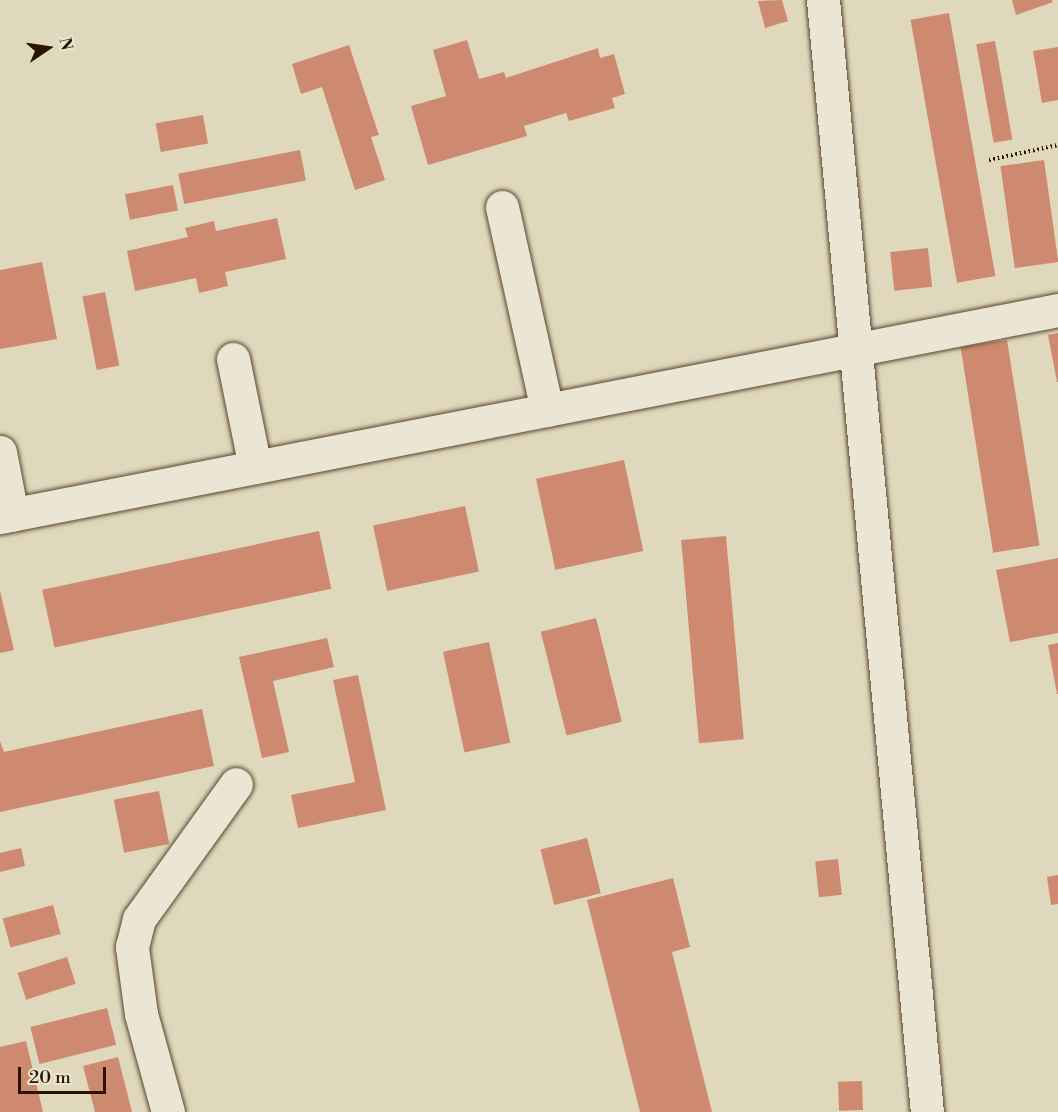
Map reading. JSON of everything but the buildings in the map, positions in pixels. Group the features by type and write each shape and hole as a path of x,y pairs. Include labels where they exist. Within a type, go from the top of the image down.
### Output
{"street":[{"path":"823,0 927,1112"},
{"path":"502,207 547,410"},
{"path":"0,452 6,516 1058,310"},
{"path":"233,359 255,467"},
{"path":"168,1112 141,1014 132,946 139,919 236,784"}],"path":[{"path":"989,160 1058,145"}]}
